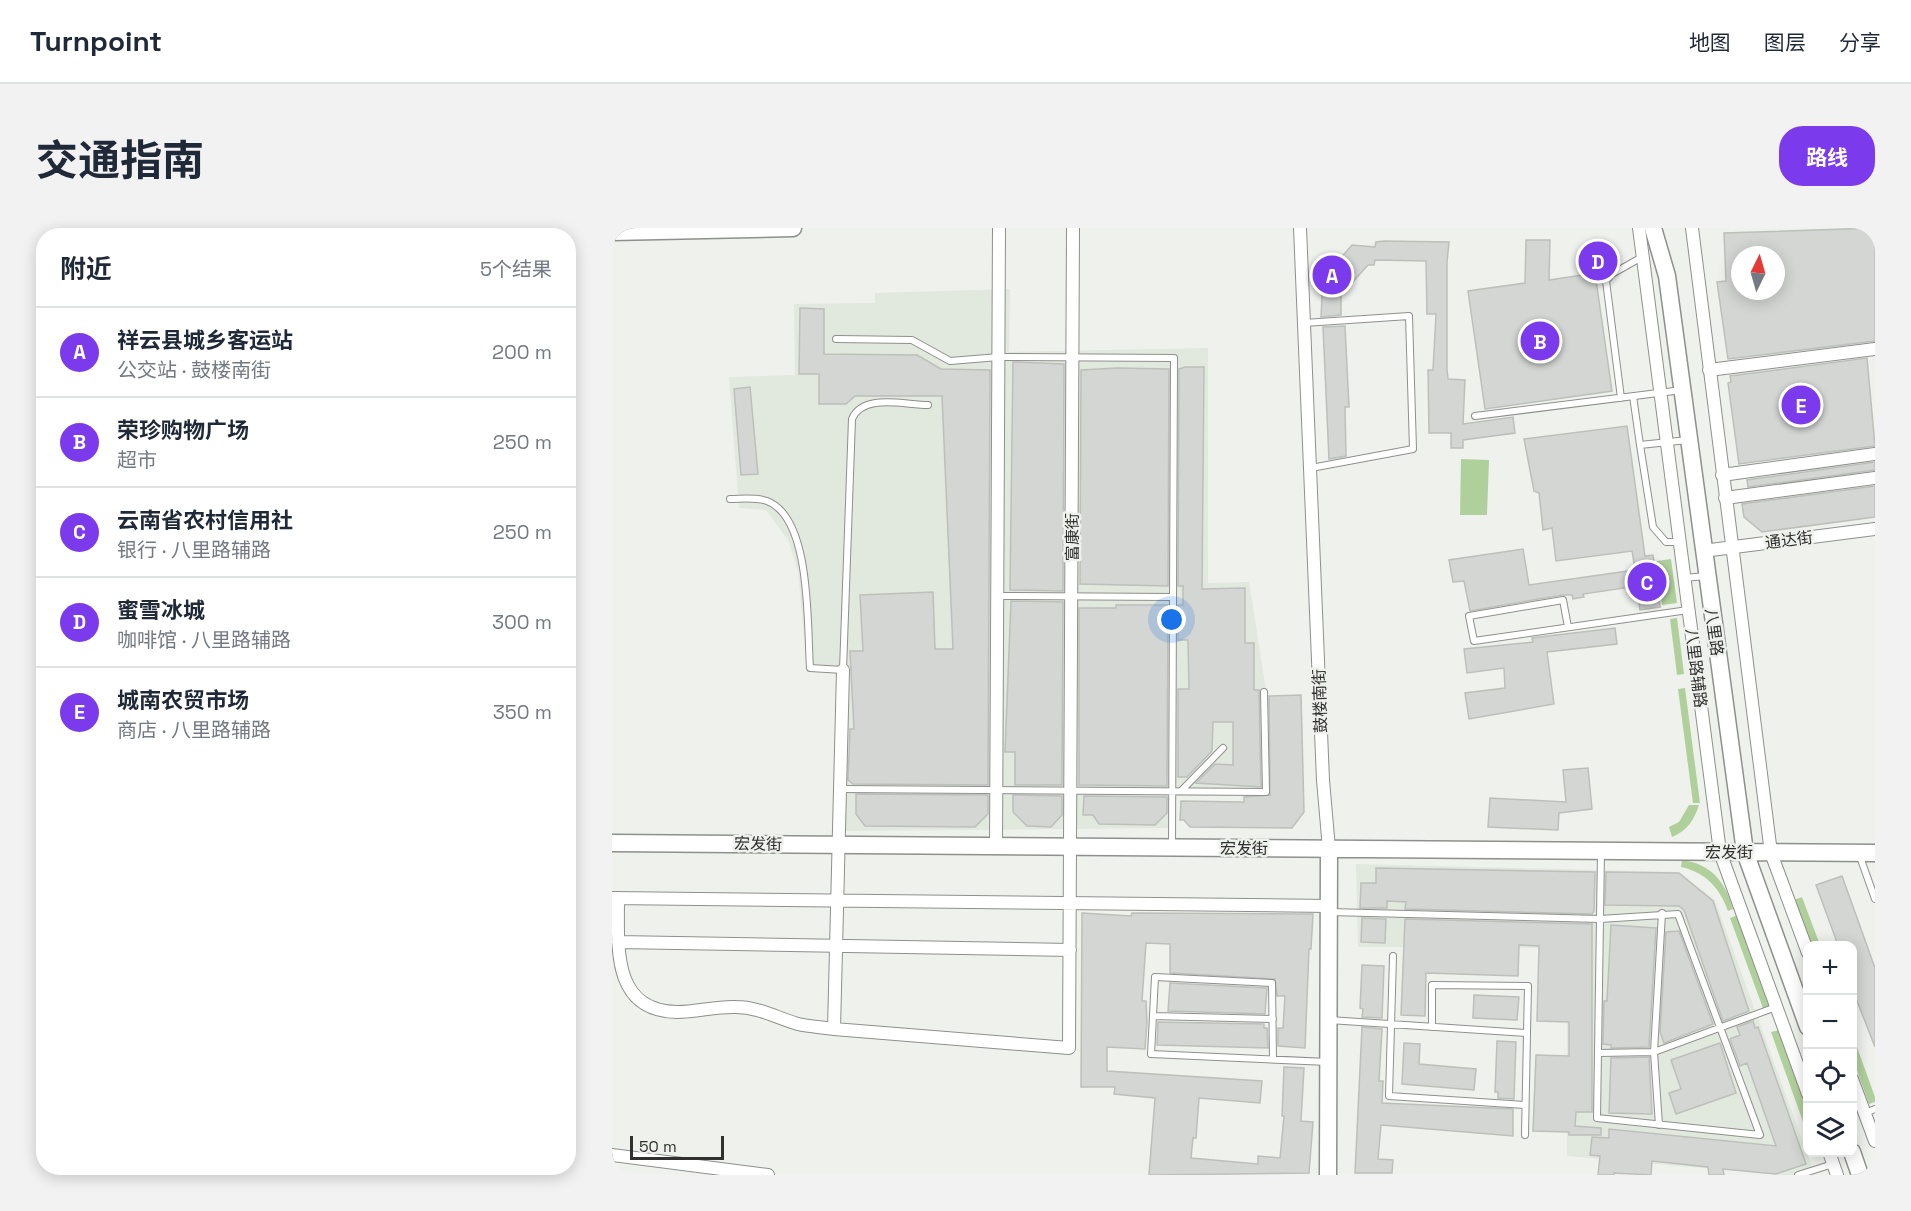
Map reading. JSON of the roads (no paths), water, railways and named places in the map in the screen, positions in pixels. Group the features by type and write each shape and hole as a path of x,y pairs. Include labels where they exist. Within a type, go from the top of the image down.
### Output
{"street":[{"path":"612,232 793,228"},
{"path":"996,846 999,228"},
{"name":"富康街","path":"834,1029 1069,1048 1073,228"},
{"name":"鼓楼南街","path":"1300,228 1323,780 1329,849 1328,1175"},
{"name":"八里路辅路","path":"1639,228 1720,852 1803,1080"},
{"name":"八里路","path":"1653,228 1667,276 1745,852 1803,1013"},
{"path":"1692,228 1771,853 1804,941"},
{"path":"1709,370 1875,349"},
{"path":"1722,475 1875,454"},
{"path":"1725,498 1875,478"},
{"name":"通达街","path":"1703,551 1875,529"},
{"path":"843,670 839,845 837,900 834,1029 799,1024 750,1008 675,1012 652,1008 623,986 617,968 615,898 837,900 1070,903 1329,909"},
{"name":"宏发街","path":"612,843 1867,853"},
{"path":"618,942 1070,950"},
{"path":"1857,1091 1870,1111 1875,1141"},
{"path":"612,1155 768,1175"},
{"path":"1854,1157 1860,1175"}],"lane":[{"path":"1621,398 1606,281 1612,274 1643,257"},
{"path":"1304,323 1409,316 1413,449 1311,468"},
{"path":"836,339 912,340 950,361 999,357 1174,358 1172,848"},
{"path":"1475,416 1682,390"},
{"path":"1634,396 1653,527 1666,542 1680,542"},
{"path":"730,499 766,500 777,507 788,519 801,550 810,668 843,670 852,419 859,408 870,403 928,405"},
{"path":"1640,445 1689,440"},
{"path":"1684,578 1707,576"},
{"path":"998,596 1173,597"},
{"path":"1568,627 1563,600 1469,616 1474,641 1688,610"},
{"path":"840,789 1266,792 1264,692"},
{"path":"1181,791 1222,748"},
{"path":"1329,909 1600,919 1662,913 1678,914 1760,1136 1598,1118 1600,919 1600,851"},
{"path":"1867,853 1875,899"},
{"path":"1659,1125 1654,1052 1662,913"},
{"path":"1393,956 1389,1096 1525,1105"},
{"path":"1273,1059 1272,983 1155,977 1151,1054 1328,1062"},
{"path":"1432,1027 1432,984 1528,986 1525,1135"},
{"path":"1598,1053 1654,1052 1776,1007"},
{"path":"1153,1016 1273,1019"},
{"path":"1329,1020 1527,1034"},
{"path":"1798,1175 1833,1164"}],"place":[{"name":"蜜雪冰城","path":"1598,261"},
{"name":"祥云县城乡客运站","path":"1332,275"},
{"name":"荣珍购物广场","path":"1540,341"},
{"name":"城南农贸市场","path":"1801,405"},
{"name":"云南省农村信用社","path":"1647,582"}]}
